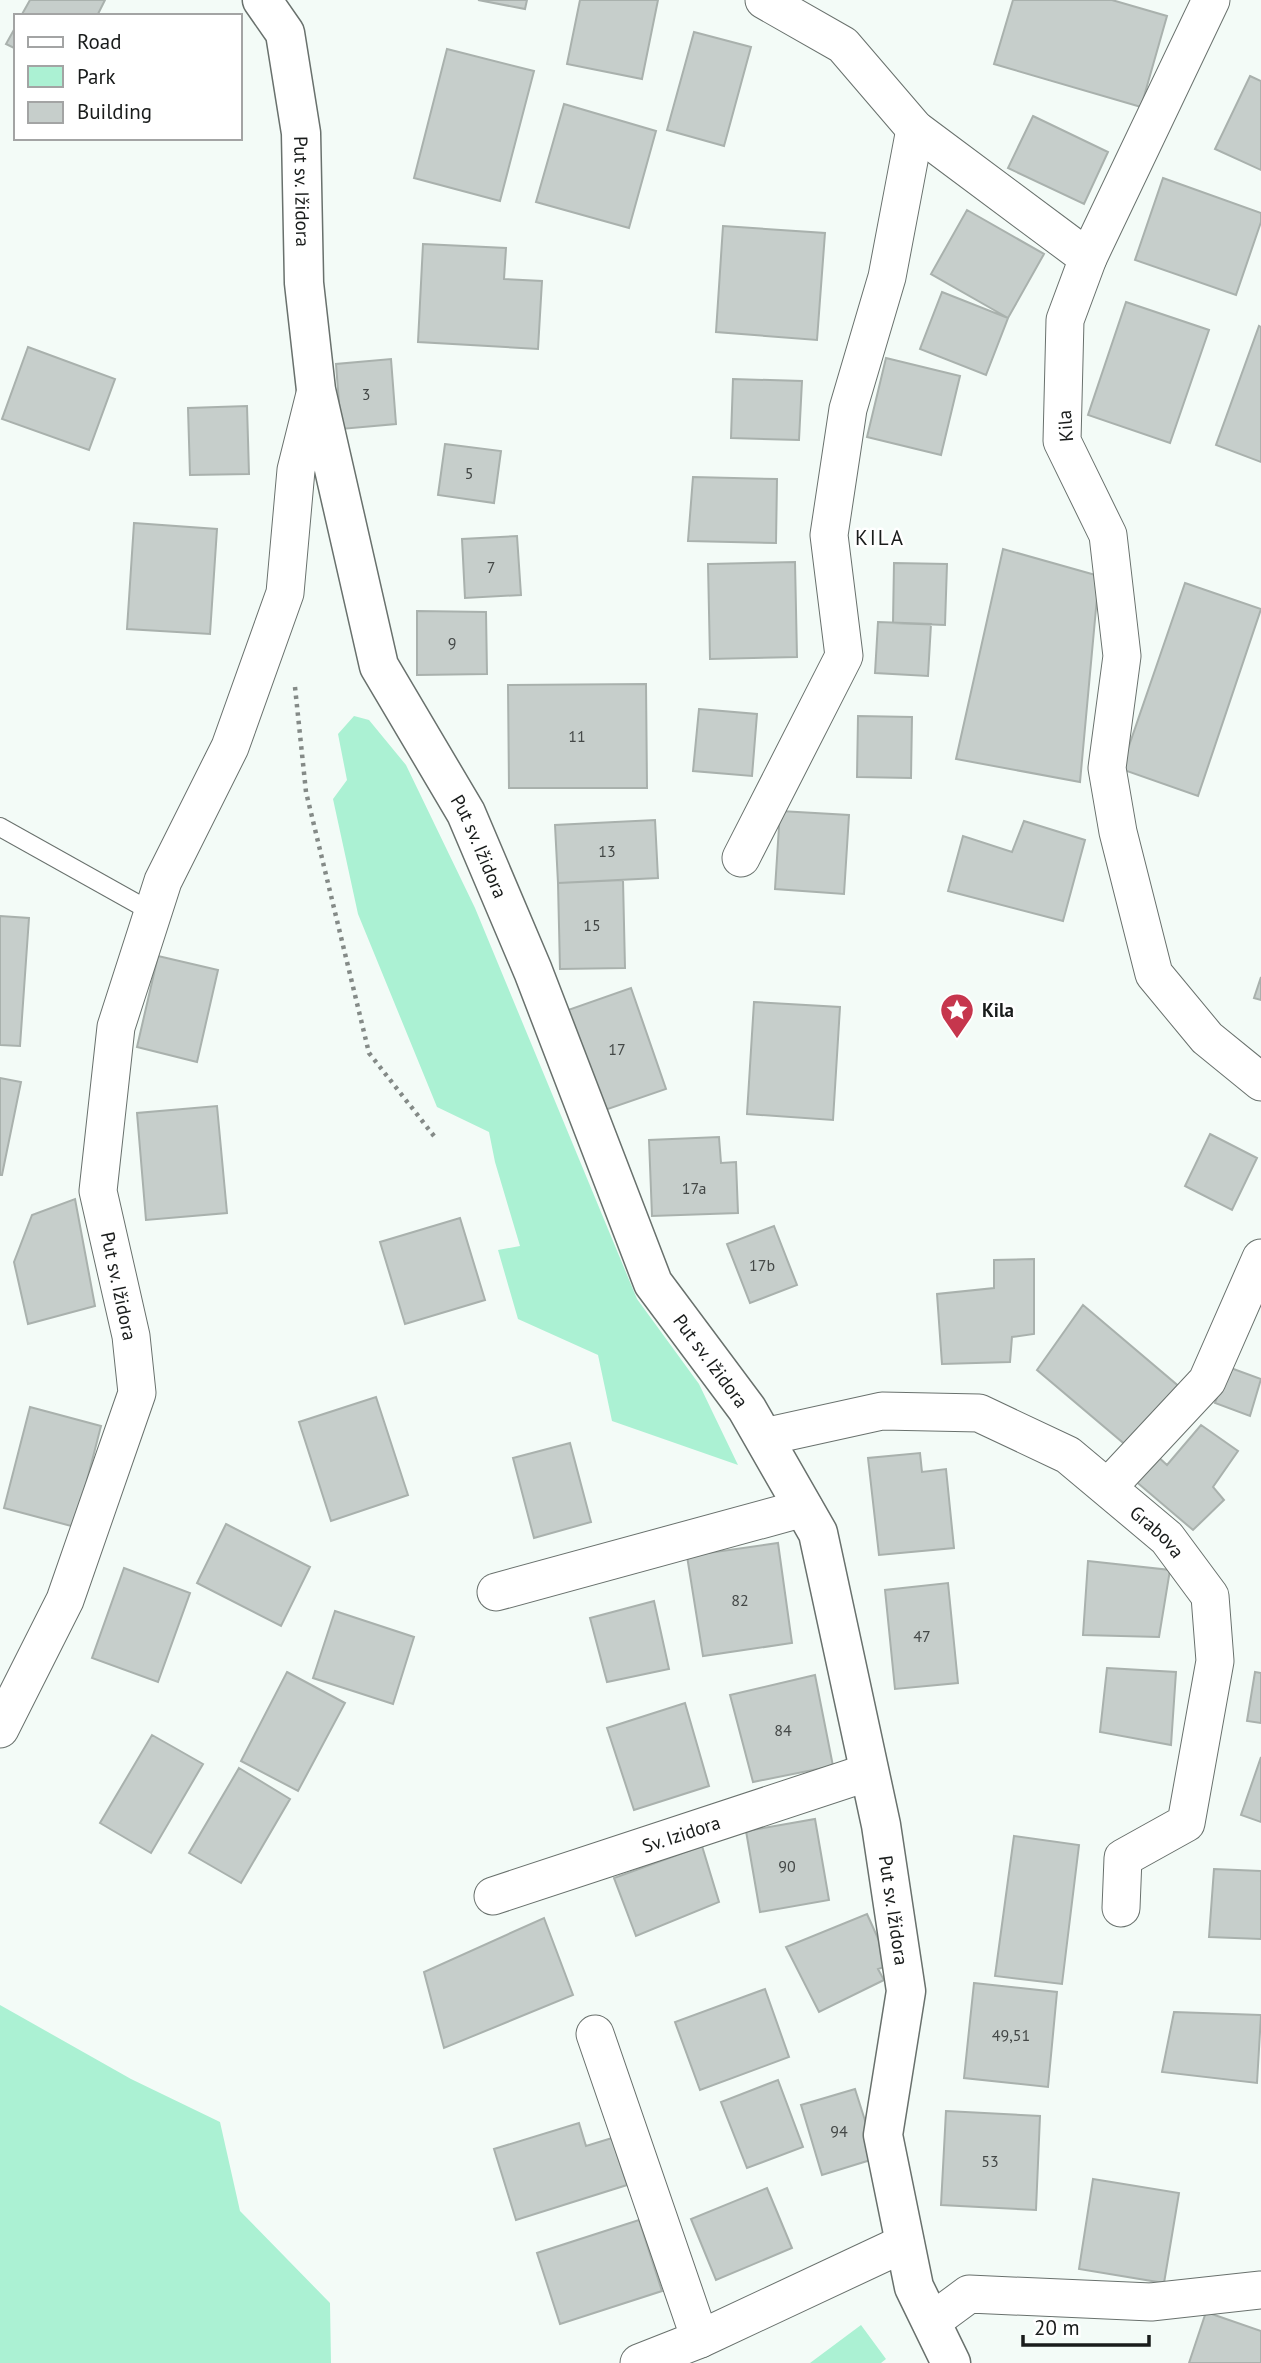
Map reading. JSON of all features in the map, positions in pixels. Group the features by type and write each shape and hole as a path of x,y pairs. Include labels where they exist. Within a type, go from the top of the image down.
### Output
{"street":[{"name":"Put sv. Ižidora","path":"262,0 285,33 301,133 304,283 316,390 379,666 466,813 533,971 653,1283 747,1409 818,1533 881,1825 906,1991 883,2135 914,2287 951,2363"},
{"path":"764,0 843,45 915,129 1088,258"},
{"name":"Kila","path":"1211,0 1088,258 1065,320 1062,440 1108,535 1122,656 1107,768 1118,832 1154,974 1207,1038 1261,1082"},
{"path":"741,858 844,656 830,535 848,409 887,277 915,129"},
{"name":"Put sv. Ižidora","path":"0,1729 65,1600 136,1393 131,1336 98,1191 116,1027 163,881 230,747 285,593 296,470 316,390"},
{"path":"1109,1486 1207,1381 1261,1258"},
{"name":"Grabova","path":"764,1437 882,1411 979,1413 1068,1455 1109,1486 1167,1538 1210,1596 1215,1661 1186,1823 1123,1858 1121,1908"},
{"path":"496,1592 804,1508"},
{"name":"Sv. Izidora","path":"493,1896 869,1772"},
{"path":"595,2034 701,2339"},
{"path":"639,2363 701,2339 905,2243"},
{"path":"931,2322 969,2294 1151,2302 1261,2290"}],"lane":[{"path":"0,827 152,912"}],"path":[{"path":"295,686 306,792 369,1053 434,1136"}],"green space":[{"path":"354,716 369,720 406,765 475,908 637,1299 699,1384 738,1465 612,1421 598,1355 518,1319 498,1250 520,1246 489,1132 437,1107 358,914 333,799 347,780 338,734"},
{"path":"0,2005 131,2079 220,2122 240,2211 330,2303 331,2363 0,2363"},
{"path":"861,2325 886,2359 881,2363 810,2363"}],"building":[{"path":"30,0 105,0 98,14 22,14"},
{"path":"478,0 527,0 525,9"},
{"path":"580,0 658,0 642,79 567,64"},
{"path":"1013,0 1112,0 1167,16 1141,107 994,64"},
{"path":"14,30 14,48 6,44"},
{"path":"694,32 751,47 724,146 667,130"},
{"path":"447,49 534,71 500,201 414,178"},
{"path":"1250,76 1261,81 1261,170 1215,149"},
{"path":"564,104 656,131 629,228 536,202"},
{"path":"1033,116 1108,152 1084,204 1008,168"},
{"path":"1163,178 1261,213 1261,222 1236,295 1135,260"},
{"path":"967,210 1044,254 1008,318 931,274"},
{"path":"723,226 825,233 817,340 716,332"},
{"path":"423,244 506,248 504,279 542,281 538,349 418,342"},
{"path":"942,292 1008,318 986,375 920,349"},
{"path":"1126,302 1209,330 1170,443 1088,415"},
{"path":"1259,326 1261,327 1261,462 1216,445"},
{"path":"28,347 115,379 89,450 2,419"},
{"path":"886,358 960,376 941,455 867,437"},
{"path":"391,359 396,424 341,429 336,364"},
{"path":"733,379 802,381 799,440 731,438"},
{"path":"247,406 249,474 190,475 188,408"},
{"path":"445,444 501,451 494,503 438,495"},
{"path":"693,477 777,479 776,543 688,541"},
{"path":"134,523 217,529 210,634 127,629"},
{"path":"517,536 521,595 465,598 462,539"},
{"path":"1003,549 1099,576 1080,782 956,759"},
{"path":"795,562 797,657 710,659 708,564"},
{"path":"894,563 947,564 945,625 893,623"},
{"path":"1185,583 1261,609 1198,796 1121,769"},
{"path":"417,611 486,612 487,674 417,675"},
{"path":"878,622 931,624 928,676 875,673"},
{"path":"646,684 647,788 509,788 508,685"},
{"path":"699,709 757,714 752,776 693,771"},
{"path":"858,716 912,717 911,778 857,777"},
{"path":"780,811 849,815 844,894 775,889"},
{"path":"655,820 658,878 558,883 555,825"},
{"path":"1024,821 1085,840 1063,921 948,891 963,836 1012,852"},
{"path":"623,880 625,968 560,969 558,883"},
{"path":"0,916 29,918 20,1046 0,1045"},
{"path":"158,956 218,970 197,1062 137,1047"},
{"path":"1261,977 1261,1000 1254,998"},
{"path":"631,988 666,1089 602,1111 568,1010"},
{"path":"754,1002 840,1007 833,1120 747,1114"},
{"path":"0,1078 21,1082 2,1175 0,1175"},
{"path":"217,1106 227,1213 146,1220 137,1113"},
{"path":"1210,1134 1257,1158 1232,1210 1185,1186"},
{"path":"719,1137 721,1163 736,1162 738,1213 652,1216 649,1140"},
{"path":"75,1199 95,1306 28,1324 14,1262 32,1215"},
{"path":"460,1218 485,1300 405,1324 380,1242"},
{"path":"774,1226 797,1285 750,1303 727,1244"},
{"path":"1034,1259 1034,1334 1012,1337 1010,1362 942,1364 937,1294 994,1288 994,1260"},
{"path":"1083,1305 1182,1389 1134,1452 1037,1370"},
{"path":"1228,1367 1261,1379 1250,1416 1215,1403"},
{"path":"376,1397 408,1495 331,1521 299,1422"},
{"path":"30,1407 101,1426 75,1527 4,1508"},
{"path":"1201,1425 1238,1451 1213,1487 1224,1500 1193,1530 1133,1479 1156,1455 1167,1465"},
{"path":"570,1443 591,1522 534,1538 513,1458"},
{"path":"920,1453 922,1472 946,1469 954,1548 879,1555 868,1458"},
{"path":"226,1524 310,1567 281,1626 197,1583"},
{"path":"778,1543 792,1643 703,1656 687,1556"},
{"path":"1088,1561 1170,1570 1159,1637 1083,1635"},
{"path":"124,1568 190,1593 158,1682 92,1658"},
{"path":"948,1583 958,1683 895,1689 885,1590"},
{"path":"654,1601 669,1669 607,1682 590,1618"},
{"path":"335,1611 414,1637 393,1704 313,1678"},
{"path":"1107,1668 1176,1672 1171,1745 1100,1732"},
{"path":"287,1672 345,1703 298,1791 241,1761"},
{"path":"1255,1672 1261,1673 1261,1723 1247,1721"},
{"path":"815,1675 833,1766 753,1782 730,1695"},
{"path":"685,1703 709,1786 634,1810 607,1728"},
{"path":"152,1735 203,1764 151,1853 100,1823"},
{"path":"1261,1757 1261,1822 1241,1815"},
{"path":"239,1768 290,1799 241,1883 189,1853"},
{"path":"815,1819 829,1900 760,1912 746,1831"},
{"path":"1014,1836 1079,1845 1062,1984 995,1976"},
{"path":"702,1846 719,1902 636,1936 614,1878"},
{"path":"1214,1869 1261,1871 1261,1939 1209,1937"},
{"path":"867,1914 890,1965 878,1969 884,1980 819,2012 786,1947"},
{"path":"544,1918 573,1995 444,2048 424,1972"},
{"path":"974,1983 1057,1992 1048,2087 964,2078"},
{"path":"765,1989 789,2057 700,2090 675,2022"},
{"path":"1174,2012 1261,2015 1257,2083 1162,2072"},
{"path":"778,2080 803,2147 747,2168 721,2102"},
{"path":"855,2089 877,2158 822,2175 801,2105"},
{"path":"946,2111 1040,2116 1036,2210 941,2205"},
{"path":"579,2123 586,2146 612,2138 627,2185 516,2220 494,2149"},
{"path":"1093,2179 1179,2193 1164,2283 1079,2269"},
{"path":"767,2188 792,2248 716,2280 691,2219"},
{"path":"639,2220 662,2291 560,2324 537,2253"},
{"path":"1206,2312 1261,2331 1261,2363 1189,2363"}],"place":[{"name":"Kila","path":"957,1040"}],"district":[{"name":"KILA","path":"880,538"}]}
